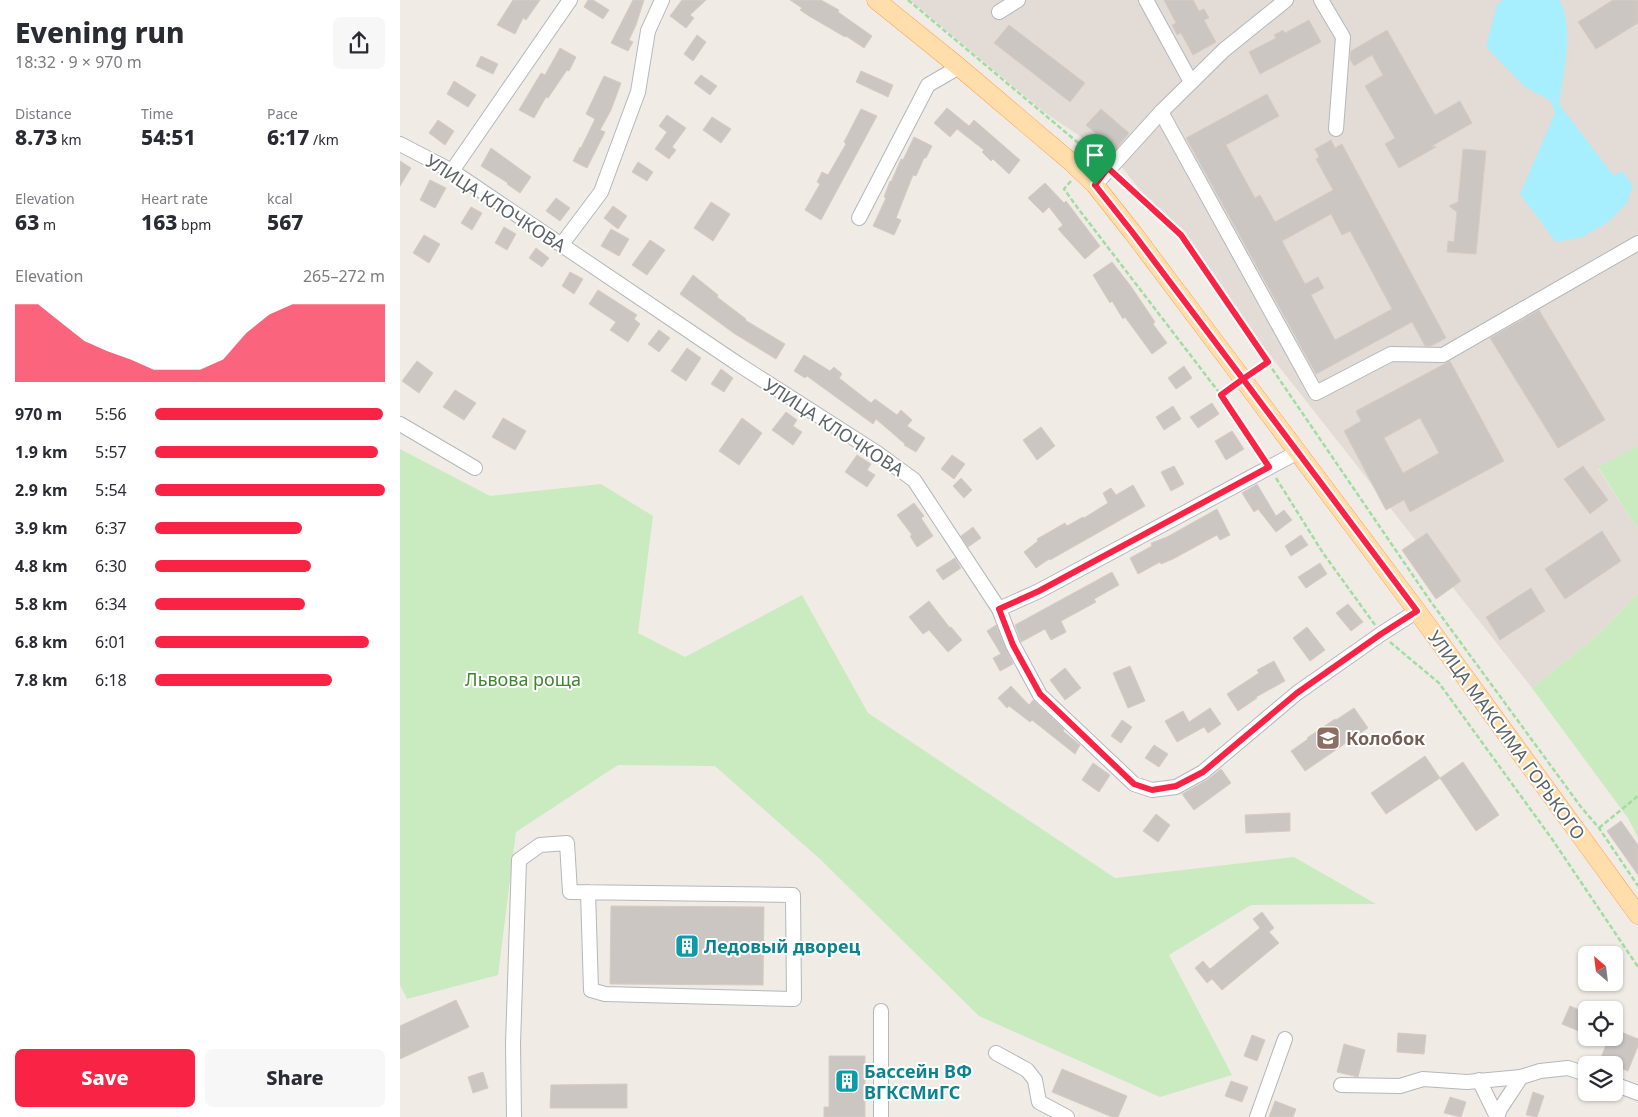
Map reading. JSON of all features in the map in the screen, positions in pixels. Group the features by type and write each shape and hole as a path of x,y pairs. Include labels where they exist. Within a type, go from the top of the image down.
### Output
{"main road":[{"name":"УЛИЦА МАКСИМА ГОРЬКОГО","path":"876,0 959,67 1071,162 1095,185 1417,611 1638,916"}],"street":[{"path":"452,171 570,0"},
{"path":"562,244 601,192 638,92 648,31 662,0"},
{"path":"1000,12 1018,0"},
{"path":"1146,0 1191,82"},
{"path":"1095,185 1108,168 1161,112 1224,50 1286,0"},
{"path":"1321,0 1343,37 1336,129"},
{"path":"859,218 928,85 959,67"},
{"path":"1161,112 1316,393 1391,354 1443,355 1638,243"},
{"name":"УЛИЦА КЛОЧКОВА","path":"400,144 452,171 738,364 877,453 914,480 999,609 1013,645 1040,694 1134,784 1152,790 1176,786 1203,772 1297,693 1417,611"},
{"path":"400,424 474,468"},
{"path":"999,609 1039,591 1298,452"},
{"path":"514,1117 513,1044 519,860 540,844 567,843 570,892 588,892 793,895 794,999 605,994 592,990 588,892"},
{"path":"881,1010 881,1117"},
{"path":"1257,1117 1285,1039"},
{"path":"996,1053 1026,1070 1031,1075 1035,1080 1038,1102 1067,1117"},
{"path":"1341,1085 1400,1086 1423,1079 1467,1082 1521,1077 1540,1071 1568,1068 1578,1071"},
{"path":"1497,1117 1500,1109 1521,1077"},
{"path":"1479,1080 1497,1117"},
{"path":"1623,1087 1638,1093"}],"path":[{"path":"908,0 1108,168 1181,235 1432,602 1598,828 1638,886"},
{"path":"1064,188 1221,395 1269,467 1322,553 1381,634 1439,683 1552,838 1638,967"},
{"path":"1221,395 1268,362"},
{"path":"1598,828 1638,796"}],"shaded area":[{"path":"910,0 1638,0 1638,446 1598,468 1638,530 1638,593 1600,633 1532,688 1117,161 1044,112"}],"green space":[{"path":"1638,446 1638,530 1598,467"},
{"name":"Львова роща","path":"400,449 490,496 601,484 653,516 638,633 685,657 802,595 868,713 1115,878 1294,857 1376,904 1251,905 1169,955 1232,1075 1160,1097 979,1016 821,860 715,766 618,765 516,832 498,975 407,999 400,985"},
{"path":"1638,593 1638,838 1628,818 1532,688 1600,633"}],"water":[{"path":"1503,0 1559,0 1564,11 1567,37 1559,104 1614,176 1622,171 1633,186 1626,204 1608,222 1582,237 1556,242 1520,194 1555,113 1551,101 1525,87 1486,47 1497,4"}],"building":[{"path":"513,0 540,0 526,20 523,18 515,34 497,25"},
{"path":"588,0 593,0 609,10 603,19 584,7"},
{"path":"633,0 644,0 629,40 633,42 628,51 611,43"},
{"path":"682,0 706,0 690,15 694,18 686,28 670,16"},
{"path":"790,0 821,0 839,10 838,12 872,36 864,48 809,16 800,10 802,8"},
{"path":"1164,0 1193,0 1199,11 1204,9 1209,18 1204,20 1216,42 1193,55 1181,33 1177,35 1172,25 1176,23"},
{"path":"1613,0 1638,0 1638,23 1596,49 1578,22"},
{"path":"1309,20 1321,42 1260,74 1249,52 1276,38 1274,35 1283,30 1285,33"},
{"path":"1009,25 1085,83 1070,102 994,43"},
{"path":"1387,30 1435,115 1460,101 1472,123 1432,146 1436,147 1399,168 1385,144 1395,138 1365,86 1383,75 1372,55 1354,66 1350,59 1351,51"},
{"path":"697,35 706,42 693,61 684,54"},
{"path":"560,48 576,57 569,71 567,70 548,98 546,97 534,118 519,110 541,73 545,75"},
{"path":"481,56 498,64 493,74 476,66"},
{"path":"861,71 893,85 888,97 856,82"},
{"path":"701,75 717,86 710,95 694,83"},
{"path":"604,76 621,83 611,110 600,130 605,132 587,168 573,161 595,119 586,114"},
{"path":"454,81 476,95 468,107 447,94"},
{"path":"1267,94 1279,116 1226,145 1255,198 1260,195 1275,222 1333,190 1316,159 1319,157 1315,149 1331,140 1335,148 1342,144 1446,338 1431,346 1425,346 1412,322 1316,374 1186,138","holes":["1331,214 1342,235 1350,231 1392,309 1335,340 1311,295 1324,288 1318,277 1305,284 1282,241"]},
{"path":"947,108 969,126 974,120 1020,160 1009,174 993,159 991,161 982,152 984,150 957,129 950,137 934,123"},
{"path":"861,109 877,116 821,220 805,210 820,184 817,182 822,172 828,175 846,144 844,142"},
{"path":"1101,109 1129,133 1115,150 1086,125"},
{"path":"667,115 686,128 672,147 676,150 669,159 655,149 667,132 659,126"},
{"path":"712,117 731,129 721,143 703,130"},
{"path":"438,120 454,131 445,145 429,133"},
{"path":"914,137 932,146 916,176 913,175 896,218 901,220 894,235 873,226 886,198 884,197 890,181"},
{"path":"491,148 531,177 520,193 481,166"},
{"path":"1463,149 1486,151 1476,254 1447,252 1448,241 1454,242 1457,212 1449,206 1458,202"},
{"path":"400,161 411,168 400,186"},
{"path":"638,162 653,172 647,181 632,172"},
{"path":"430,180 446,188 435,208 420,200"},
{"path":"1045,183 1064,203 1066,201 1100,246 1085,259 1058,229 1063,225 1049,207 1043,213 1028,198"},
{"path":"556,198 570,208 560,221 546,211"},
{"path":"711,202 730,214 713,241 694,228"},
{"path":"613,206 627,216 618,229 604,218"},
{"path":"471,207 482,213 472,230 461,223"},
{"path":"504,227 516,234 507,250 495,243"},
{"path":"611,229 629,239 619,256 601,246"},
{"path":"424,235 440,244 429,263 413,253"},
{"path":"650,240 665,250 647,275 632,265"},
{"path":"536,248 549,258 542,267 529,258"},
{"path":"1112,262 1130,285 1155,322 1153,324 1167,343 1152,354 1125,317 1123,319 1112,301 1110,303 1093,275"},
{"path":"570,272 583,279 574,294 562,286"},
{"path":"693,275 745,320 785,344 776,359 735,334 680,294"},
{"path":"598,290 637,315 634,319 640,324 628,342 610,330 616,322 589,304"},
{"path":"1539,310 1605,420 1558,448 1490,338"},
{"path":"659,330 670,338 659,352 648,344"},
{"path":"687,348 701,358 686,381 671,371"},
{"path":"804,355 830,371 834,367 842,374 839,378 871,403 875,399 897,415 901,410 912,420 907,426 925,438 916,452 904,445 876,419 873,424 807,376 805,378 794,371"},
{"path":"417,361 433,373 419,393 402,381"},
{"path":"1450,361 1504,461 1410,512 1404,500 1386,510 1344,431 1361,421 1356,411","holes":["1420,418 1439,453 1403,473 1384,438"]},
{"path":"1184,366 1192,378 1176,389 1168,378"},
{"path":"721,369 733,378 724,392 711,384"},
{"path":"455,390 476,403 464,420 443,407"},
{"path":"1212,403 1219,414 1198,428 1190,417"},
{"path":"1173,406 1181,419 1164,430 1156,417"},
{"path":"786,412 797,420 793,426 802,432 793,445 772,430"},
{"path":"503,418 526,431 515,450 492,437"},
{"path":"742,418 762,433 739,465 719,451"},
{"path":"1041,427 1055,446 1037,460 1023,440"},
{"path":"1232,431 1244,449 1226,460 1215,441"},
{"path":"857,455 871,464 867,470 875,475 867,487 845,472"},
{"path":"952,455 965,464 954,479 941,469"},
{"path":"1174,466 1184,484 1171,491 1161,472"},
{"path":"1583,466 1608,500 1590,514 1564,479"},
{"path":"961,478 972,490 964,498 953,486"},
{"path":"1257,484 1276,516 1284,510 1292,520 1276,532 1258,509 1254,512 1242,493"},
{"path":"1133,485 1145,506 1036,568 1024,552 1038,541 1037,539 1065,523 1067,526 1084,518 1108,503 1103,493 1111,488 1116,495"},
{"path":"914,503 924,516 921,518 933,536 917,547 910,536 912,535 897,515"},
{"path":"1217,509 1230,535 1220,540 1217,535 1173,559 1161,564 1160,562 1138,574 1130,558 1152,546 1151,543 1167,537"},
{"path":"973,527 981,538 968,547 961,536"},
{"path":"1602,531 1621,561 1565,599 1545,569"},
{"path":"1427,533 1461,581 1436,599 1402,550"},
{"path":"1301,535 1308,545 1291,556 1285,546"},
{"path":"955,558 961,568 943,580 936,570"},
{"path":"1320,563 1327,574 1306,588 1298,577"},
{"path":"1112,572 1119,585 1094,599 1096,602 1061,621 1066,632 1051,640 1045,629 1021,642 1015,625"},
{"path":"1531,588 1545,611 1500,640 1486,617"},
{"path":"929,601 962,640 948,652 929,630 923,634 909,617"},
{"path":"1348,604 1363,622 1351,631 1336,613"},
{"path":"996,625 1013,664 1000,671 993,658 1001,654 987,631"},
{"path":"1307,627 1325,650 1310,661 1293,638"},
{"path":"1274,661 1285,681 1256,697 1238,711 1227,694 1259,673 1257,670"},
{"path":"1130,666 1145,701 1128,708 1113,673"},
{"path":"1065,668 1081,688 1065,700 1050,680"},
{"path":"1011,686 1029,705 1033,700 1064,729 1063,731 1080,745 1075,754 1032,720 1030,722 1009,706 1007,708 998,698"},
{"path":"1210,708 1221,724 1208,733 1204,727 1177,742 1165,721 1183,711 1189,722"},
{"path":"1354,708 1368,728 1305,771 1291,751 1307,738"},
{"path":"1122,720 1132,727 1121,743 1111,736"},
{"path":"1154,745 1168,754 1159,767 1145,758"},
{"path":"1425,756 1440,778 1386,814 1371,793"},
{"path":"1463,762 1499,815 1476,831 1440,778"},
{"path":"1093,763 1110,775 1099,792 1082,780"},
{"path":"1221,769 1231,783 1194,810 1182,794 1207,780"},
{"path":"1290,813 1290,831 1246,833 1245,815"},
{"path":"1156,814 1170,825 1158,842 1143,831"},
{"path":"1621,821 1638,845 1638,875 1607,831"},
{"name":"Ледовый дворец","path":"611,906 764,907 763,985 610,984"},
{"path":"1262,912 1274,928 1269,932 1279,943 1222,990 1212,979 1207,983 1195,968 1203,961 1210,969 1260,928 1253,919"},
{"path":"456,1000 469,1027 400,1059 400,1026"},
{"path":"1570,1006 1578,1010 1578,1031 1562,1024"},
{"path":"1398,1033 1426,1035 1424,1054 1397,1052"},
{"path":"1623,1033 1638,1039 1638,1046 1628,1071 1623,1069 1623,1056 1602,1056 1606,1046 1623,1046"},
{"path":"1252,1035 1265,1040 1257,1061 1244,1056"},
{"path":"1344,1044 1365,1050 1358,1077 1337,1072"},
{"name":"Бассейн ВФ ВГКСМиГС","path":"829,1056 865,1056 865,1117 824,1117 824,1107 829,1107"},
{"path":"1062,1069 1127,1096 1118,1117 1112,1117 1052,1092"},
{"path":"483,1072 488,1088 473,1093 468,1077"},
{"path":"1231,1081 1248,1087 1242,1102 1225,1096"},
{"path":"627,1084 627,1108 550,1108 551,1085"},
{"path":"1533,1092 1544,1096 1537,1117 1526,1115"},
{"path":"1450,1097 1466,1102 1461,1117 1444,1113"},
{"path":"1275,1101 1296,1109 1293,1117 1269,1117"}],"place":[{"name":"Колобок","path":"1328,738"},
{"name":"Ледовый дворец","path":"687,946"},
{"name":"Бассейн ВФ ВГКСМиГС","path":"847,1081"}],"route":[{"path":"1095,185 1108,168 1181,235 1268,362 1243,379 1417,611 1297,693 1203,772 1176,786 1152,790 1134,784 1040,694 1013,645 999,609 1039,591 1269,467 1221,395 1243,379 1095,185"}]}
